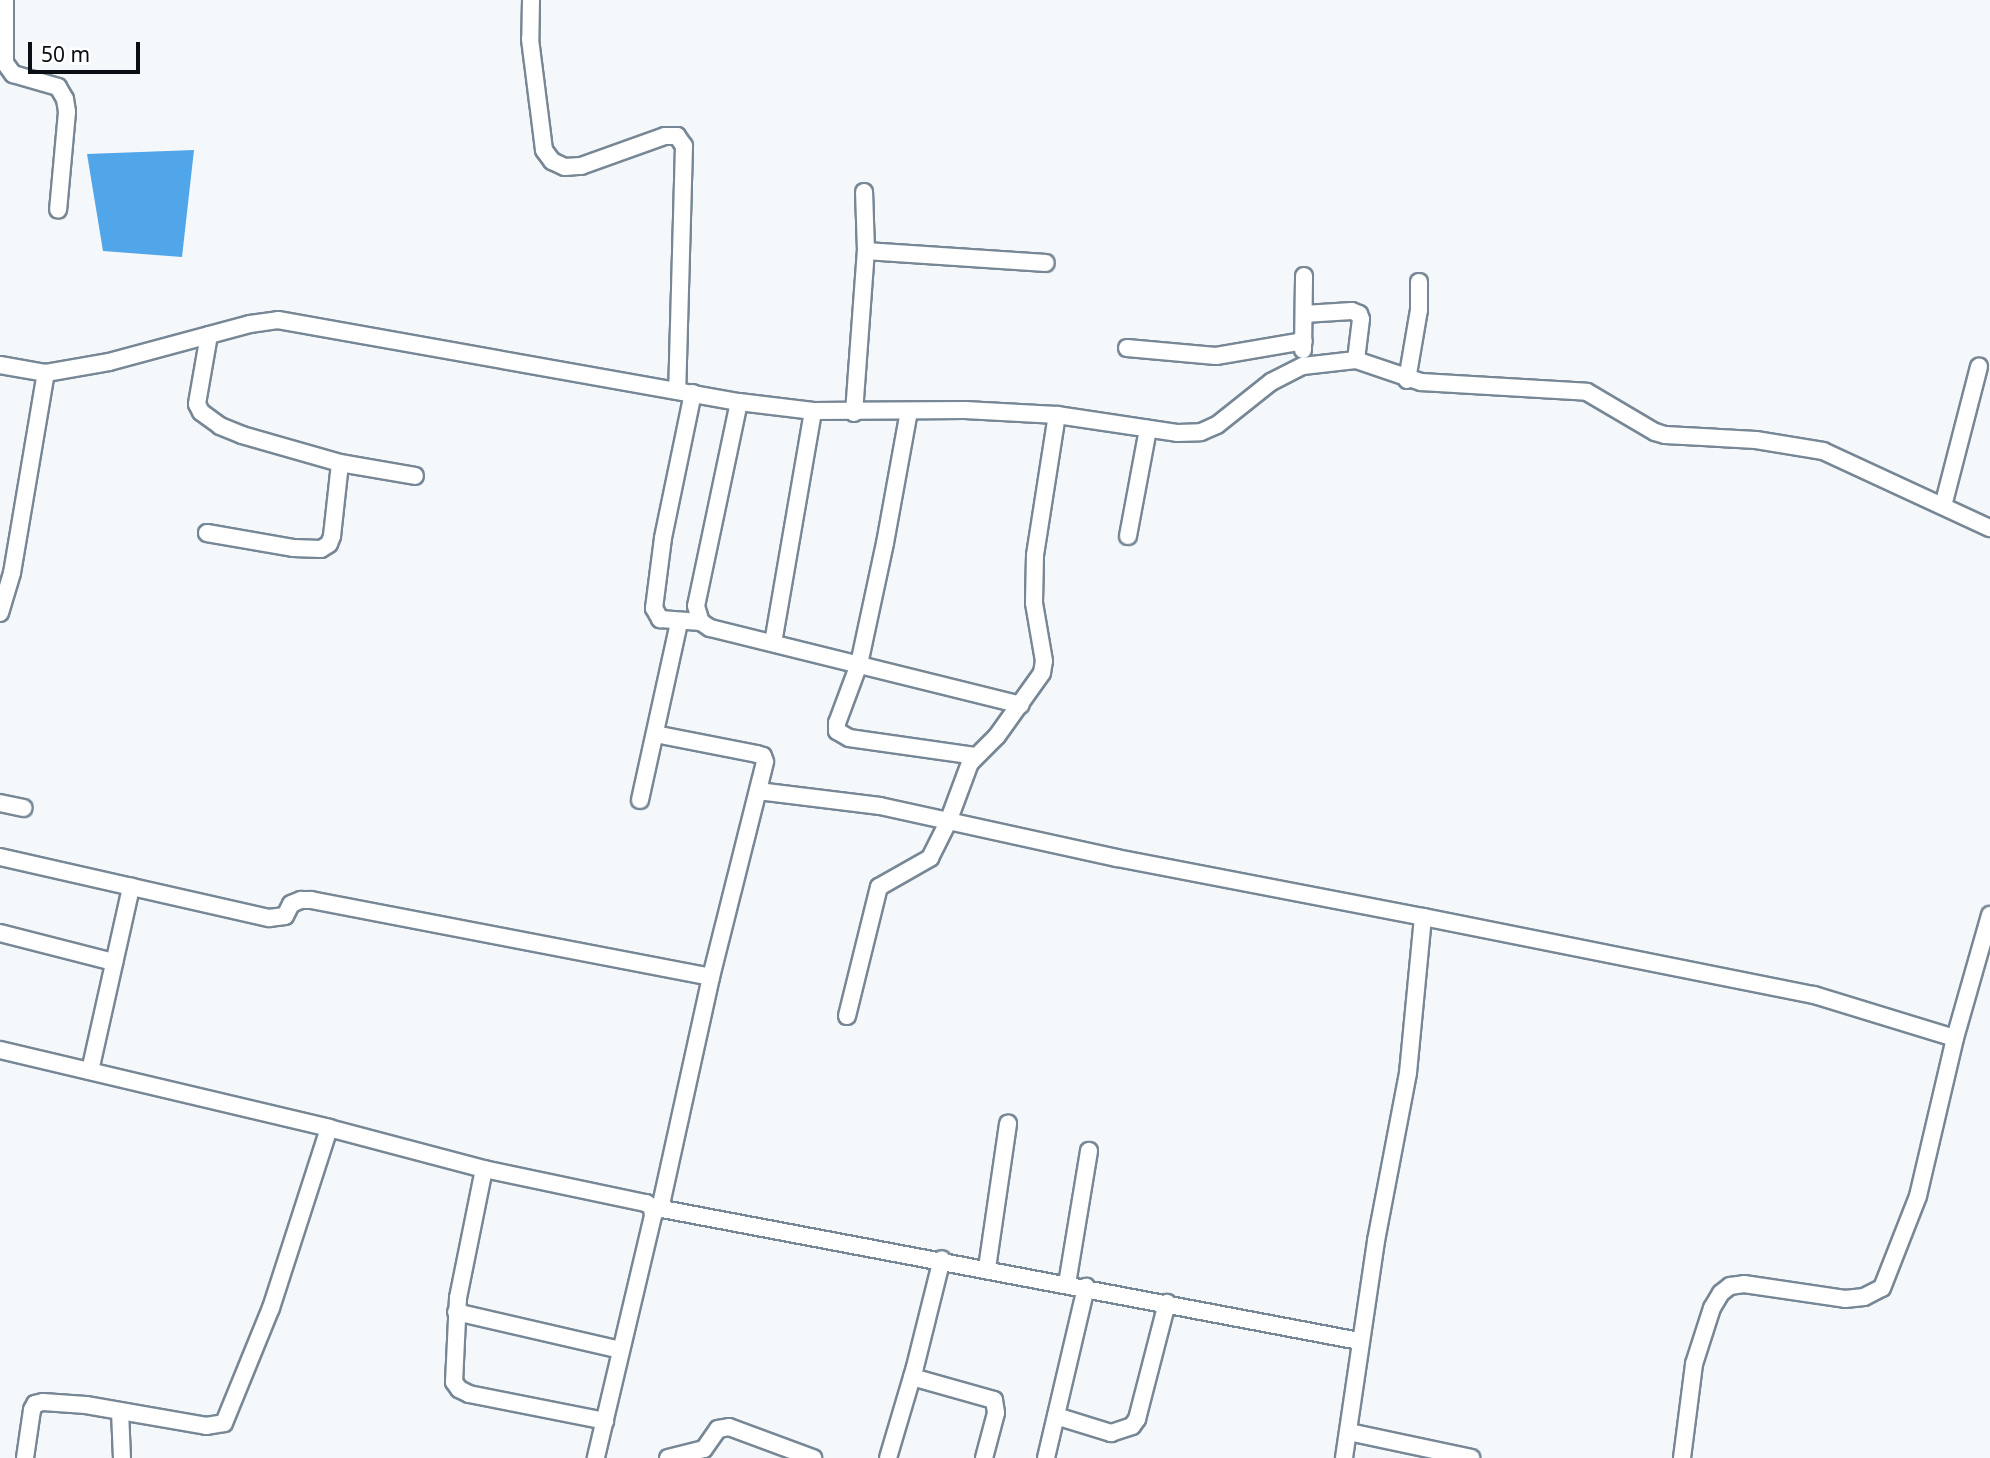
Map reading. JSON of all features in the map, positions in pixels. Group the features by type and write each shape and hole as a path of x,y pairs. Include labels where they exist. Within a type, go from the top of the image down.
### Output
{"street":[{"path":"5,0 5,63 13,74 58,87 65,99 67,112 58,210"},
{"path":"531,0 530,39 544,150 552,161 565,167 581,166 665,136 677,136 684,146 685,391 654,608 660,620 701,622 710,628 1021,705"},
{"path":"854,413 866,251 864,192"},
{"path":"866,251 1045,263"},
{"path":"1303,366 1304,276"},
{"path":"1407,380 1419,310 1419,282"},
{"path":"1304,314 1352,311 1359,314 1362,319 1356,360"},
{"path":"0,365 46,373 109,362 278,320 739,402 854,413 909,411 1057,415 1177,433 1201,432 1217,425 1280,376 1303,366 1356,360 1407,380 1587,392 1655,432 1756,440 1823,451 1990,528"},
{"path":"209,335 198,396 201,412 232,432 340,463 415,475"},
{"path":"1127,348 1216,356 1304,341"},
{"path":"1943,506 1979,367"},
{"path":"0,613 46,373"},
{"path":"701,622 696,606 739,402"},
{"path":"773,643 813,411"},
{"path":"909,411 859,664 837,723 842,736 975,756"},
{"path":"847,1016 879,887 930,858 975,756 997,736 1037,684 1044,661 1034,603 1034,570 1057,415"},
{"path":"1128,536 1148,429"},
{"path":"207,533 293,548 321,549 328,544 332,536 340,463"},
{"path":"640,800 680,622"},
{"path":"596,1458 765,762 763,756 655,734"},
{"path":"758,791 880,806 948,822 1814,995 1955,1038"},
{"path":"0,803 23,808"},
{"path":"0,857 270,918 285,916 291,904 300,900 311,900 711,977"},
{"path":"90,1071 131,887"},
{"path":"1682,1458 1694,1364 1712,1308 1721,1293 1730,1286 1744,1284 1845,1299 1864,1297 1882,1287 1918,1196 1955,1038 1990,915"},
{"path":"1344,1458 1359,1340 1408,1073 1423,917"},
{"path":"0,933 114,961"},
{"path":"0,1050 329,1128 484,1169 646,1203 656,1208 942,1259 1359,1340"},
{"path":"986,1268 1008,1124"},
{"path":"25,1458 36,1404 71,1404 206,1426 224,1423 271,1308 329,1128"},
{"path":"1067,1284 1089,1151"},
{"path":"484,1169 456,1312 453,1373 459,1389 469,1394 605,1421"},
{"path":"888,1458 942,1259"},
{"path":"1046,1458 1086,1287"},
{"path":"1056,1416 1111,1433 1132,1426 1137,1419 1167,1303"},
{"path":"456,1312 621,1350"},
{"path":"912,1377 994,1400 996,1413 984,1458"},
{"path":"120,1411 122,1458"},
{"path":"668,1458 704,1449 718,1429 729,1427 813,1458"},
{"path":"1349,1432 1471,1458"}],"water":[{"path":"194,150 182,257 103,251 87,154"}]}
